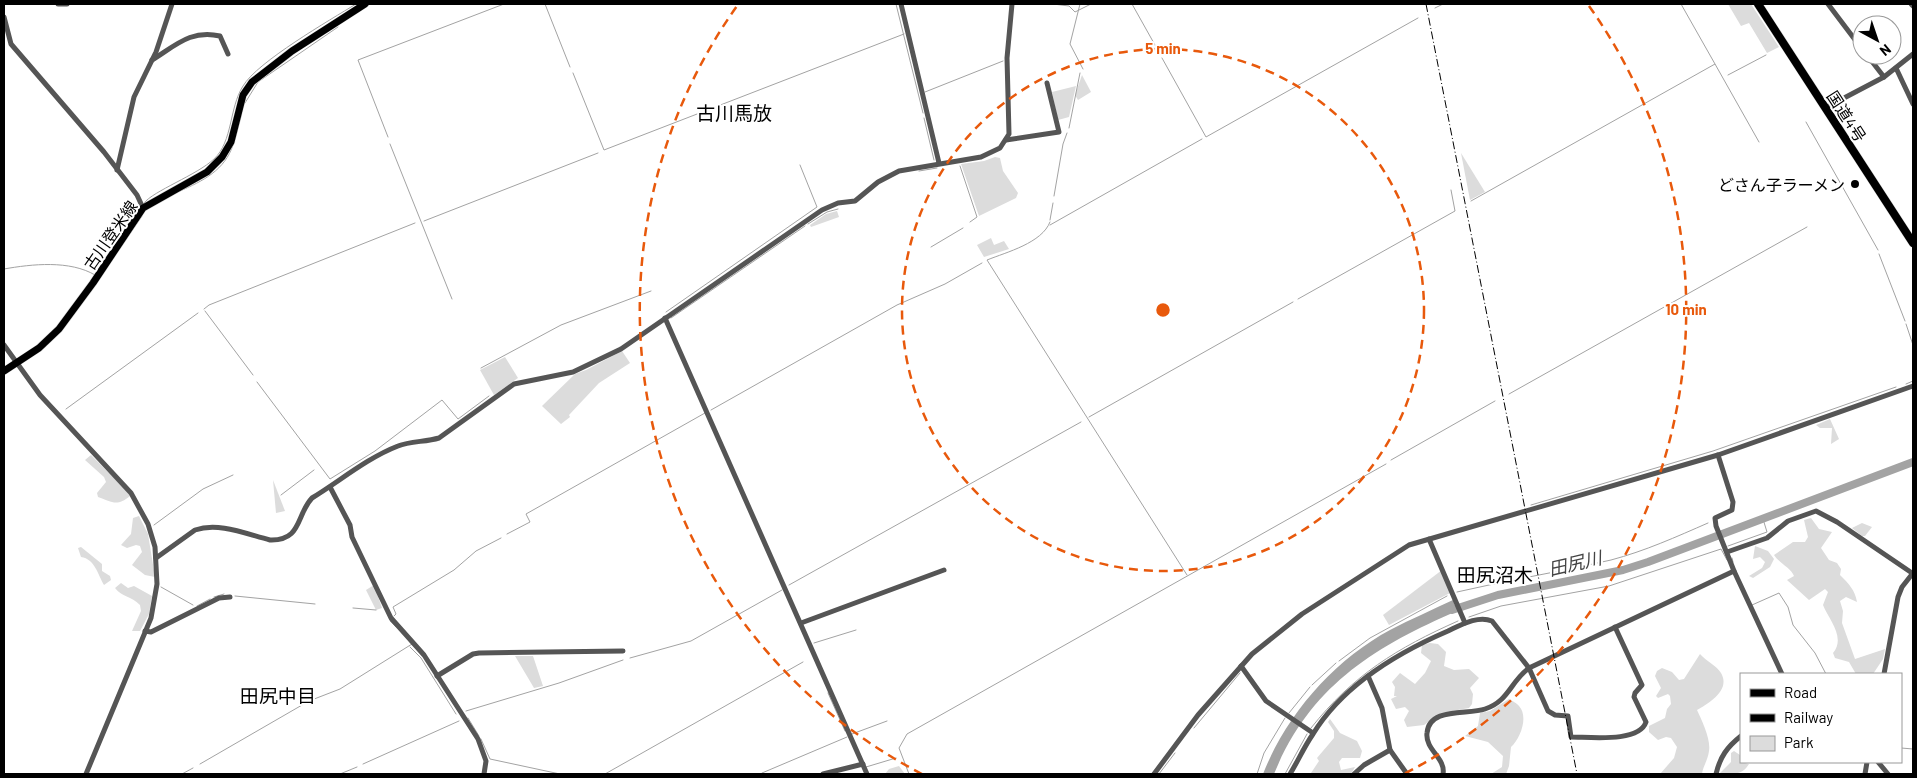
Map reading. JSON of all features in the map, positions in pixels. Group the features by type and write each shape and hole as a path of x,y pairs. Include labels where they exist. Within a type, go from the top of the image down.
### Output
{"highway":[{"name":"国道4号","path":"1758,4 1913,243"}],"main road":[{"name":"古川登米線","path":"4,371 39,348 59,329 93,283 142,208 207,172 222,157 231,142 244,95 252,82 292,51 365,4"}],"street":[{"path":"58,4 67,4"},
{"path":"117,170 134,96 151,61 172,4"},
{"path":"900,4 939,163"},
{"path":"156,558 195,530 202,528 214,527 270,540 278,540 291,534 298,526 309,501 377,456 400,445 426,442 439,438 514,384 573,372 620,349 822,210 838,203 855,202 878,182 899,171 991,155 997,152 1006,140 1009,126 1007,58 1012,4"},
{"path":"1828,4 1852,35"},
{"path":"4,17 11,44 117,170 136,195 142,208"},
{"path":"151,61 181,39 197,34 208,33 220,36 228,54"},
{"path":"1825,108 1884,76 1913,54"},
{"path":"1875,65 1884,76"},
{"path":"1896,68 1913,104"},
{"path":"1006,140 1058,132 1047,83"},
{"path":"665,318 867,774"},
{"path":"4,345 40,395 131,493 152,535 156,558 157,590 154,607 146,631 86,774"},
{"path":"1154,774 1198,715 1241,666 1271,638 1335,592 1396,552 1429,539 1718,455 1913,386"},
{"path":"1718,455 1734,502 1732,510 1715,518 1716,526 1734,571 1782,673"},
{"path":"330,487 350,525 352,537 391,618 424,655 478,739 486,761 484,774"},
{"path":"1727,552 1767,538 1788,521 1816,511 1837,522 1913,573 1898,597 1884,673"},
{"path":"1429,539 1465,623"},
{"path":"801,623 944,570"},
{"path":"1443,774 1443,766 1426,738 1428,726 1432,721 1443,715 1484,710 1495,705 1504,699 1522,673 1529,668 1734,571"},
{"path":"146,631 151,632 219,598 230,597"},
{"path":"1290,774 1313,733 1332,709 1368,676 1418,644 1465,623 1485,618 1492,621 1529,668 1548,711 1555,715 1568,716 1571,737 1626,736 1638,732 1646,722 1634,697 1642,685 1615,626"},
{"path":"437,676 473,654 479,653 623,651"},
{"path":"1241,666 1266,701 1313,733"},
{"path":"1368,676 1382,708 1390,750 1407,774"},
{"path":"1716,774 1720,759 1728,746 1740,737"},
{"path":"1354,774 1377,756 1390,750"},
{"path":"1879,763 1888,774"},
{"path":"823,774 863,764"}],"green space":[{"path":"1728,4 1751,4 1779,47 1767,53 1749,23 1741,26"},
{"path":"1082,75 1091,92 1078,100 1075,95"},
{"path":"1076,86 1069,117 1058,120 1052,92"},
{"path":"1461,153 1485,192 1470,200"},
{"path":"995,157 1000,158 1003,171 1018,193 1016,198 979,216 961,164 984,161"},
{"path":"837,211 839,217 811,227 810,225 826,214"},
{"path":"991,238 994,245 1004,241 1009,249 984,257 977,245"},
{"path":"622,351 630,363 599,383 569,415 570,417 561,424 542,406 575,374"},
{"path":"505,357 518,378 494,395 480,370"},
{"path":"1830,419 1839,439 1831,444 1832,428 1820,428 1816,425"},
{"path":"91,455 130,496 121,502 111,502 98,497 97,493 106,482 104,477 85,460"},
{"path":"273,480 285,511 276,513"},
{"path":"139,516 148,534 155,577 145,575 132,565 142,552 140,546 136,545 127,548 121,545 131,534 133,518"},
{"path":"1811,518 1819,529 1832,532 1821,548 1829,560 1837,563 1841,569 1840,575 1855,594 1857,602 1846,597 1840,601 1843,611 1842,623 1855,659 1885,649 1883,659 1874,673 1855,673 1849,662 1835,658 1833,653 1837,647 1837,635 1823,605 1828,592 1825,589 1809,600 1787,580 1794,576 1774,555 1793,542 1805,542 1808,537 1804,520"},
{"path":"1862,523 1872,527 1865,536 1862,536 1852,528"},
{"path":"1755,546 1768,551 1774,559 1770,567 1753,578 1749,576 1762,568 1765,562 1760,557 1753,559"},
{"path":"81,547 102,564 102,571 110,576 111,580 104,585 93,564 86,558 81,557 78,548"},
{"path":"1442,570 1450,593 1389,625 1383,615"},
{"path":"121,583 128,588 134,586 152,596 149,614 140,631 132,631 141,611 140,605 115,588"},
{"path":"374,585 382,608 376,610 366,590"},
{"path":"1438,644 1446,652 1444,666 1454,670 1469,669 1479,678 1470,688 1473,694 1472,704 1469,708 1441,713 1424,725 1407,727 1404,720 1409,711 1405,707 1396,709 1391,699 1397,696 1394,696 1395,687 1392,682 1400,673 1415,684 1425,673 1431,661 1421,653 1422,645"},
{"path":"1700,654 1719,670 1723,679 1723,685 1717,695 1697,710 1709,741 1708,757 1702,774 1660,774 1674,758 1677,747 1671,738 1666,737 1658,740 1649,732 1649,726 1665,718 1667,709 1671,704 1668,694 1658,698 1656,696 1661,688 1655,676 1657,671 1662,668 1672,672 1679,680 1684,679"},
{"path":"515,656 533,656 543,686 534,688"},
{"path":"1509,699 1517,704 1522,711 1522,728 1511,747 1506,774 1491,774 1502,767 1503,756 1488,742 1465,736 1478,726 1480,713 1490,711"},
{"path":"1330,719 1340,733 1357,741 1362,751 1360,758 1342,758 1339,762 1341,770 1355,767 1351,774 1311,773 1319,761 1317,758 1334,738 1334,731 1328,722"},
{"path":"1734,751 1740,755 1740,763 1749,764 1740,772 1719,774 1731,762 1731,753"},
{"path":"899,766 905,774 885,774 889,769"}],"shaded area":[{"path":"1453,600 1457,611 1398,639 1372,655 1326,693 1306,716 1289,743 1274,774 1263,774 1273,752 1299,710 1331,673 1369,642"}],"waterway":[{"path":"144,203 156,193 206,165 220,152 228,134 235,104 243,86 251,76 295,42 356,4"},
{"path":"388,137 358,60 504,4"},
{"path":"545,4 570,67"},
{"path":"896,4 923,113"},
{"path":"1053,4 1069,6 1075,12 1091,4"},
{"path":"1080,4 1070,44 1083,69"},
{"path":"1132,4 1160,54"},
{"path":"1435,8 1443,4"},
{"path":"1681,4 1715,64"},
{"path":"1162,58 1206,137 1418,18"},
{"path":"245,103 258,82 338,27"},
{"path":"573,73 604,150 904,34"},
{"path":"1728,75 1766,55"},
{"path":"925,92 1003,61"},
{"path":"1471,201 1715,64 1759,142"},
{"path":"1069,128 1080,73"},
{"path":"235,139 241,116"},
{"path":"924,118 934,160"},
{"path":"1806,122 1878,250"},
{"path":"1054,196 1063,144 1067,133"},
{"path":"1050,225 1202,139"},
{"path":"390,144 452,299"},
{"path":"180,191 205,179 219,168 233,145"},
{"path":"424,221 598,153"},
{"path":"666,312 817,207 800,165"},
{"path":"960,166 977,217 970,222"},
{"path":"919,171 937,168"},
{"path":"1298,299 1455,211 1451,190"},
{"path":"1050,220 1053,203"},
{"path":"808,224 827,212 838,209"},
{"path":"108,266 142,216"},
{"path":"1050,222 1040,236 1032,241 987,260 1187,575"},
{"path":"204,309 209,305 415,223"},
{"path":"671,318 805,226"},
{"path":"1509,394 1807,227"},
{"path":"931,247 963,228"},
{"path":"1879,254 1905,321"},
{"path":"711,410 897,305 945,284 982,263"},
{"path":"4,269 51,264 74,267 95,275"},
{"path":"481,368 561,325 651,291"},
{"path":"1089,417 1293,302"},
{"path":"205,311 253,375"},
{"path":"66,409 198,313"},
{"path":"1906,324 1913,345"},
{"path":"1906,384 1913,381"},
{"path":"257,382 330,479 375,451 442,400 458,419 489,396"},
{"path":"1531,505 1713,451 1896,387"},
{"path":"1391,460 1495,401"},
{"path":"507,534 530,522 526,514 705,413"},
{"path":"789,585 1081,422"},
{"name":"田尻川","path":"1452,610 1498,595 1623,570 1648,562 1913,462"},
{"path":"909,774 899,748 907,734 1386,464"},
{"path":"281,495 314,470"},
{"path":"154,525 203,489 233,475"},
{"path":"1728,546 1767,532 1763,519"},
{"path":"1457,592 1611,560 1648,548 1708,523"},
{"path":"394,616 396,614 393,607 454,570 476,551 501,538"},
{"path":"1469,617 1501,606 1609,586 1721,549 1727,560"},
{"path":"1732,558 1733,562"},
{"path":"161,587 193,605"},
{"path":"630,658 691,641 782,590"},
{"path":"1752,605 1779,593 1788,607 1793,625 1815,653 1825,673"},
{"path":"214,597 224,594"},
{"path":"235,596 315,604"},
{"path":"1339,661 1370,638 1447,596"},
{"path":"197,606 210,599"},
{"path":"353,608 376,610"},
{"path":"390,621 396,627"},
{"path":"1311,728 1343,693 1377,665 1415,642 1458,621"},
{"path":"814,643 856,630"},
{"path":"200,764 309,701 340,689 412,644"},
{"path":"410,647 421,658 456,714"},
{"path":"466,711 559,683 623,660"},
{"path":"605,774 803,662"},
{"path":"1312,685 1336,663"},
{"path":"1194,728 1240,673"},
{"path":"1289,713 1310,687"},
{"path":"828,693 845,731"},
{"path":"468,718 479,736"},
{"path":"1257,774 1264,753 1285,718"},
{"path":"363,764 459,721"},
{"path":"852,734 887,721"},
{"path":"1285,774 1307,734"},
{"path":"762,773 847,737"},
{"path":"481,739 490,759 560,774"},
{"path":"1902,748 1913,749"},
{"path":"1159,774 1175,753"},
{"path":"866,767 896,758"},
{"path":"340,774 357,767"},
{"path":"182,774 193,768"}],"railway":[{"path":"1426,4 1577,774"}],"place":[{"name":"どさん子ラーメン","path":"1855,184"}],"district":[{"name":"古川馬放","path":"734,112"},
{"name":"田尻沼木","path":"1495,574"},
{"name":"田尻中目","path":"278,695"}]}
